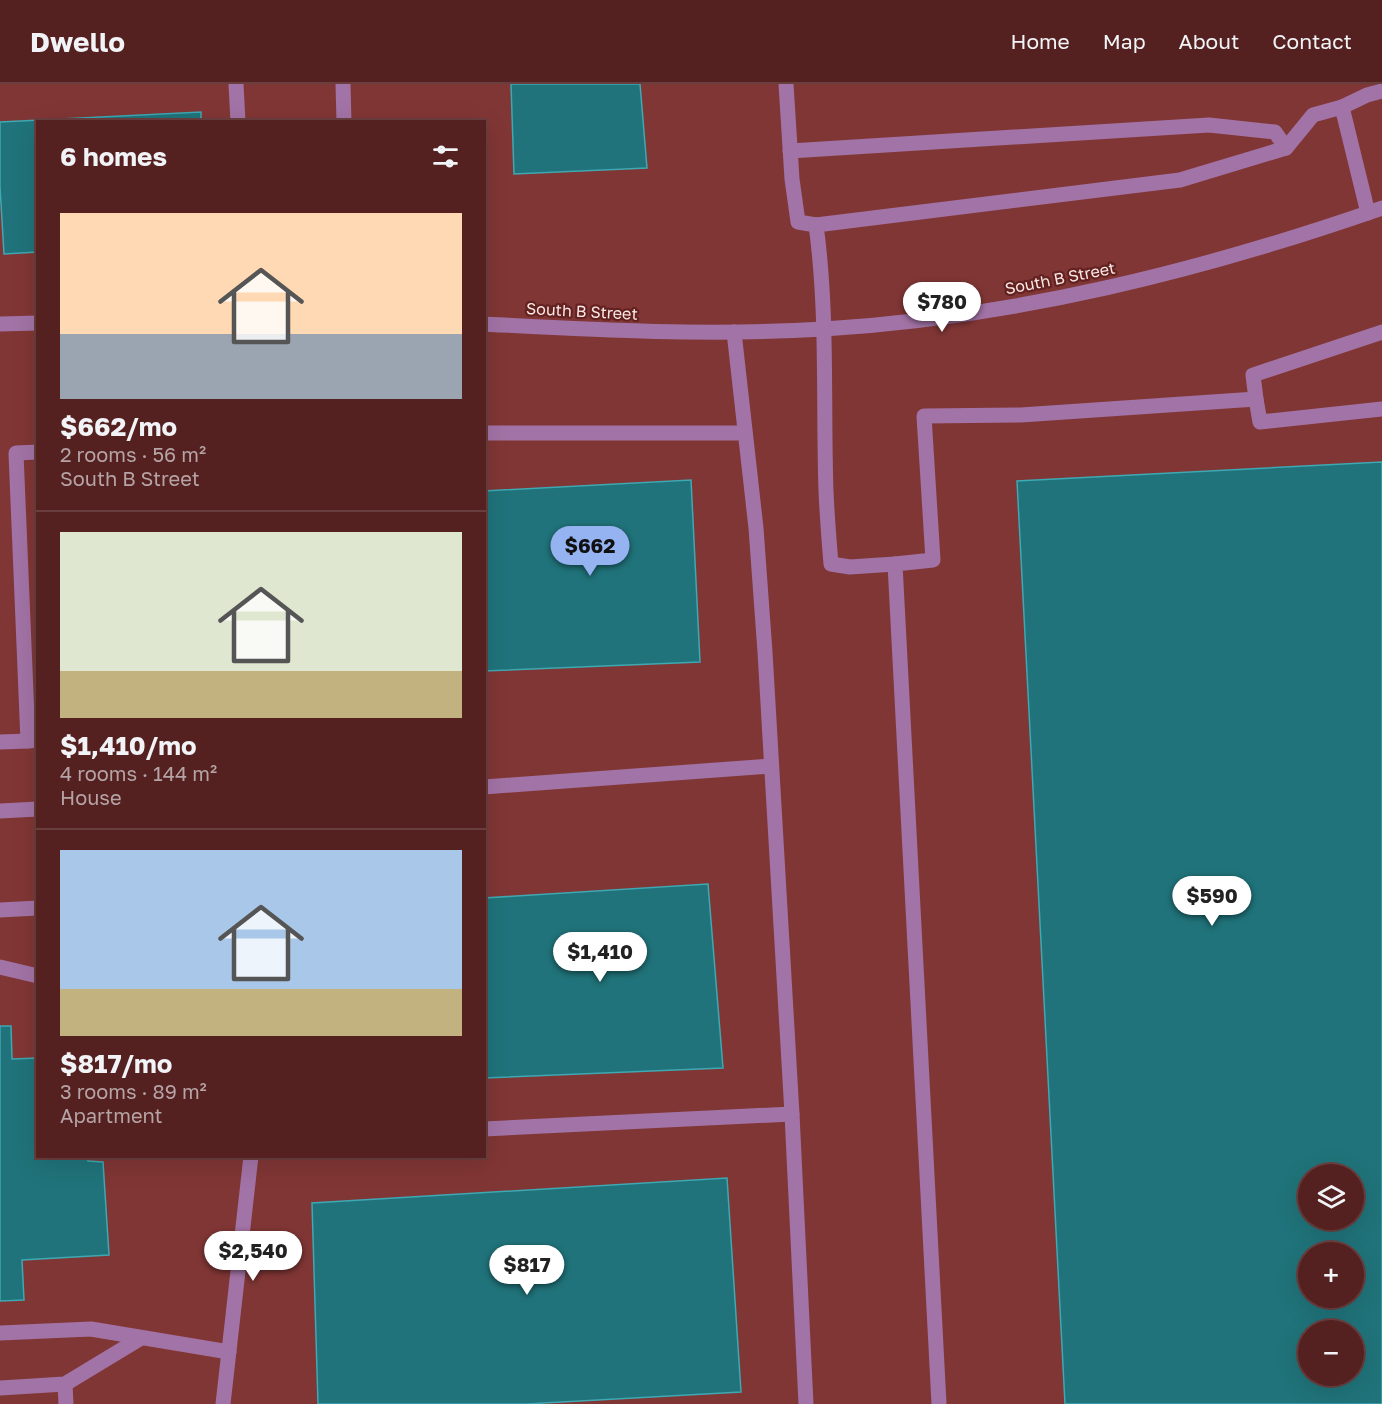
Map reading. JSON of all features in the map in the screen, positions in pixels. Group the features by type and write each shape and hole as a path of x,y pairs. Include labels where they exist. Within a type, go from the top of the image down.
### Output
{"street":[{"path":"236,84 238,120"},
{"path":"343,84 344,120"},
{"path":"786,84 790,151 798,222 816,225 1180,180 1286,148 1313,115 1342,107 1367,95 1382,91"},
{"path":"1342,107 1375,210"},
{"path":"790,151 1209,125 1275,132 1286,148"},
{"name":"South B Street","path":"486,324 664,333 734,332 825,329 987,311 1073,296 1189,269 1292,239 1375,210"},
{"path":"816,225 825,329 826,492 831,564 850,567 933,560 924,416 1021,415 1256,399"},
{"path":"0,324 36,323"},
{"path":"734,332 756,528 792,1114 806,1404"},
{"path":"1382,332 1253,375 1260,422 1382,409"},
{"path":"486,433 745,433"},
{"path":"0,454 36,452"},
{"path":"0,742 33,740 16,453"},
{"path":"896,564 939,1404"},
{"path":"486,787 771,766"},
{"path":"0,811 36,809"},
{"path":"0,910 36,908"},
{"path":"0,967 36,976"},
{"path":"486,1129 792,1114"},
{"path":"223,1404 251,1158"},
{"path":"0,1333 91,1329 229,1352"},
{"path":"0,1388 65,1384 141,1338"},
{"path":"65,1384 66,1404"}],"shaded area":[{"path":"0,84 1382,84 1382,1404 0,1404"}],"building":[{"path":"511,84 640,84 647,168 514,174"},
{"path":"201,112 201,120 40,120"},
{"path":"36,120 36,252 4,254 0,187 0,122"},
{"path":"1382,462 1382,1404 1065,1404 1017,481"},
{"path":"691,480 700,662 486,671 486,491"},
{"path":"708,884 723,1068 486,1078 486,898"},
{"path":"0,1026 11,1026 12,1059 36,1058 36,1158 88,1158 88,1161 103,1162 109,1255 22,1260 24,1300 0,1301"},
{"path":"727,1178 741,1392 526,1404 318,1404 312,1203"}]}
